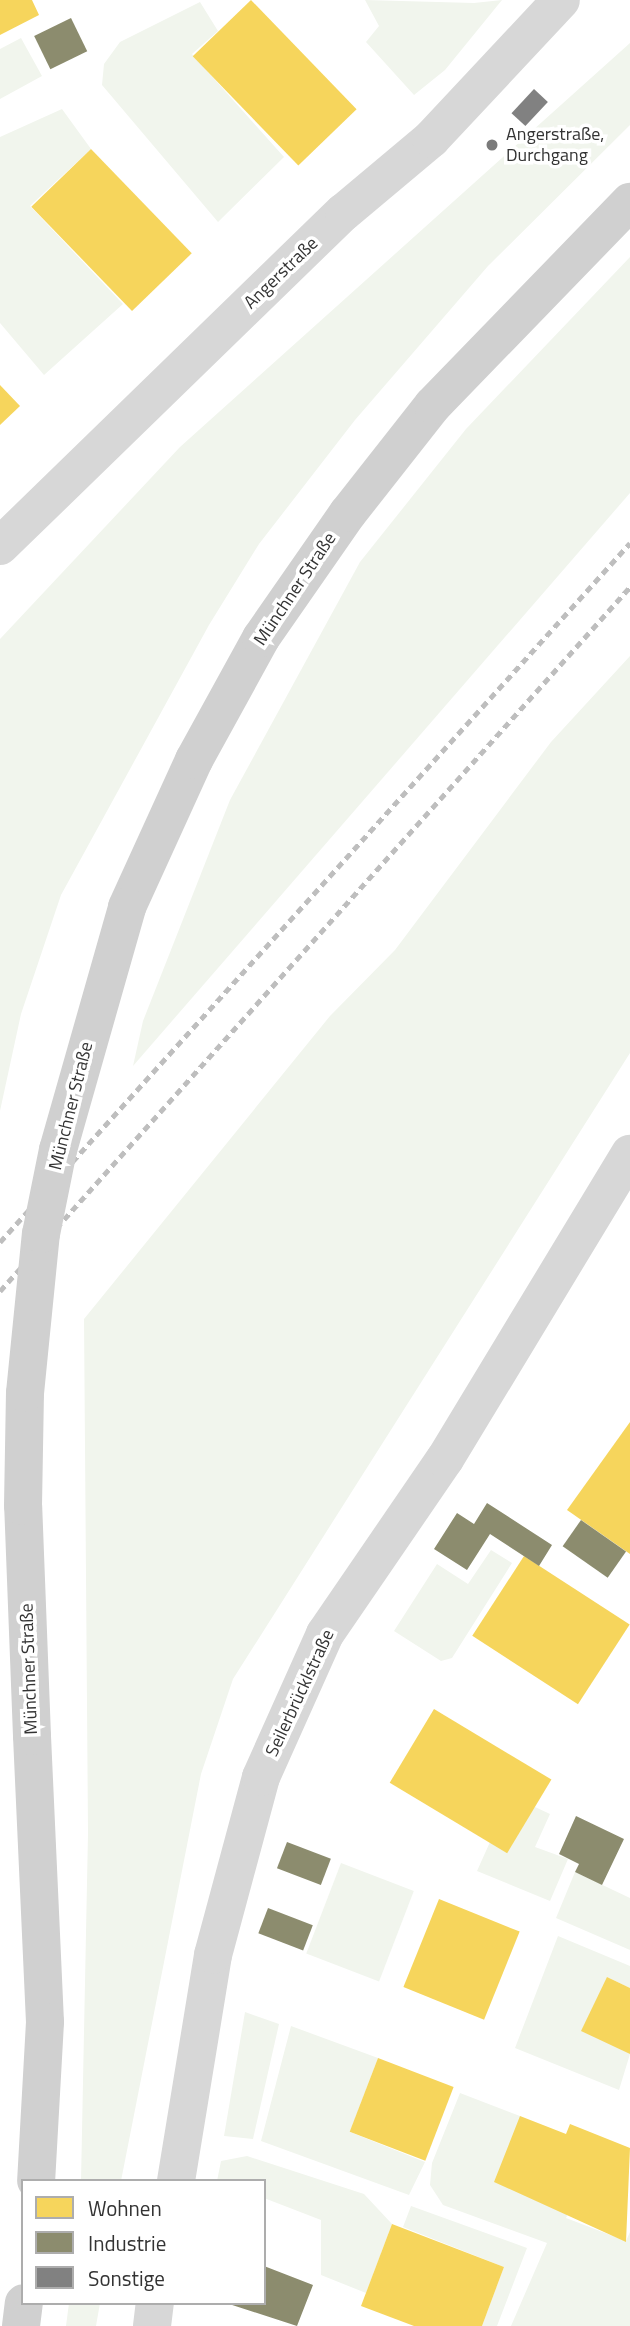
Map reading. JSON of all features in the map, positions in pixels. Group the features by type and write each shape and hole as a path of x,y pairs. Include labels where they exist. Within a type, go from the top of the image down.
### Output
{"main road":[{"name":"Münchner Straße","path":"36,2179 45,2022 23,1506 25,1393 41,1234 58,1150 127,906 194,760 261,638 348,513 433,405 630,202"},
{"path":"21,2326 24,2305"}],"street":[{"name":"Angerstraße","path":"0,546 344,212 431,139 561,0"},
{"name":"Seilerbrücklstraße","path":"176,2179 213,1955 266,1765 325,1634 445,1459 630,1154"},
{"path":"152,2326 155,2305"}],"shaded area":[{"path":"365,0 474,3 502,0 445,70 414,95 366,42 379,26"},
{"path":"200,2 218,31 192,54 284,157 218,222 102,85 104,64 120,42"},
{"path":"21,38 42,76 0,99 0,49"},
{"path":"630,43 630,125 488,266 355,420 259,544 209,625 61,895 21,1014 0,1111 0,639 180,447"},
{"path":"62,109 91,149 30,206 123,304 44,375 0,323 0,137"},
{"path":"630,257 630,493 133,1066 143,1021 230,800 360,562 466,429"},
{"path":"630,656 630,1053 233,1679 201,1774 121,2179 81,2179 88,1833 84,1319 330,1016 395,950 551,742"},
{"path":"491,1550 512,1563 452,1658 441,1661 394,1631 437,1564 468,1584"},
{"path":"535,1807 550,1814 535,1847 568,1859 550,1901 477,1871 490,1842"},
{"path":"341,1863 414,1891 379,1982 306,1954"},
{"path":"575,1872 630,1898 630,1950 556,1918"},
{"path":"558,1936 630,1966 630,1988 607,1977 630,2054 619,2090 515,2048"},
{"path":"245,2012 279,2024 253,2139 224,2136"},
{"path":"291,2026 378,2058 350,2132 425,2162 409,2195 261,2141"},
{"path":"460,2093 520,2116 569,2212 566,2218 626,2241 630,2232 630,2326 511,2326 547,2243 443,2205 430,2185 432,2163"},
{"path":"247,2156 364,2194 392,2224 366,2293 321,2275 321,2220 266,2199 266,2179 217,2179 221,2161"},
{"path":"411,2206 527,2248 497,2326 482,2326 504,2267 403,2227"},
{"path":"69,2305 100,2305 96,2326 66,2326"}],"building: Wohnen":[{"path":"0,0 32,0 39,15 0,35"},
{"path":"251,0 357,109 298,166 193,56"},
{"path":"91,149 192,253 132,311 31,207"},
{"path":"0,385 20,406 0,425"},
{"path":"630,1422 630,1554 567,1510"},
{"path":"524,1556 630,1625 578,1704 472,1636"},
{"path":"434,1709 551,1780 507,1853 390,1783"},
{"path":"439,1899 520,1932 484,2020 403,1987"},
{"path":"607,1977 630,1988 630,2054 581,2031"},
{"path":"378,2058 454,2087 425,2161 350,2132"},
{"path":"520,2116 566,2134 570,2124 630,2148 626,2242 494,2182"},
{"path":"392,2224 504,2267 482,2326 414,2326 361,2306"}],"building: Industrie":[{"path":"71,18 87,51 50,69 34,36"},
{"path":"487,1503 552,1545 539,1566 490,1534 467,1570 434,1549 457,1513 474,1524"},
{"path":"581,1520 626,1552 608,1578 563,1546"},
{"path":"576,1816 624,1839 602,1885 575,1872 579,1864 559,1854"},
{"path":"287,1842 331,1859 321,1885 277,1868"},
{"path":"268,1908 313,1925 303,1950 258,1933"},
{"path":"266,2267 313,2285 297,2326 232,2305 266,2305"}],"building: Sonstige":[{"path":"534,89 548,102 525,126 511,113"}],"railway":[{"path":"0,1242 630,543"},
{"path":"0,1291 630,587"}],"place":[{"name":"Angerstraße, Durchgang","path":"492,145"}]}
